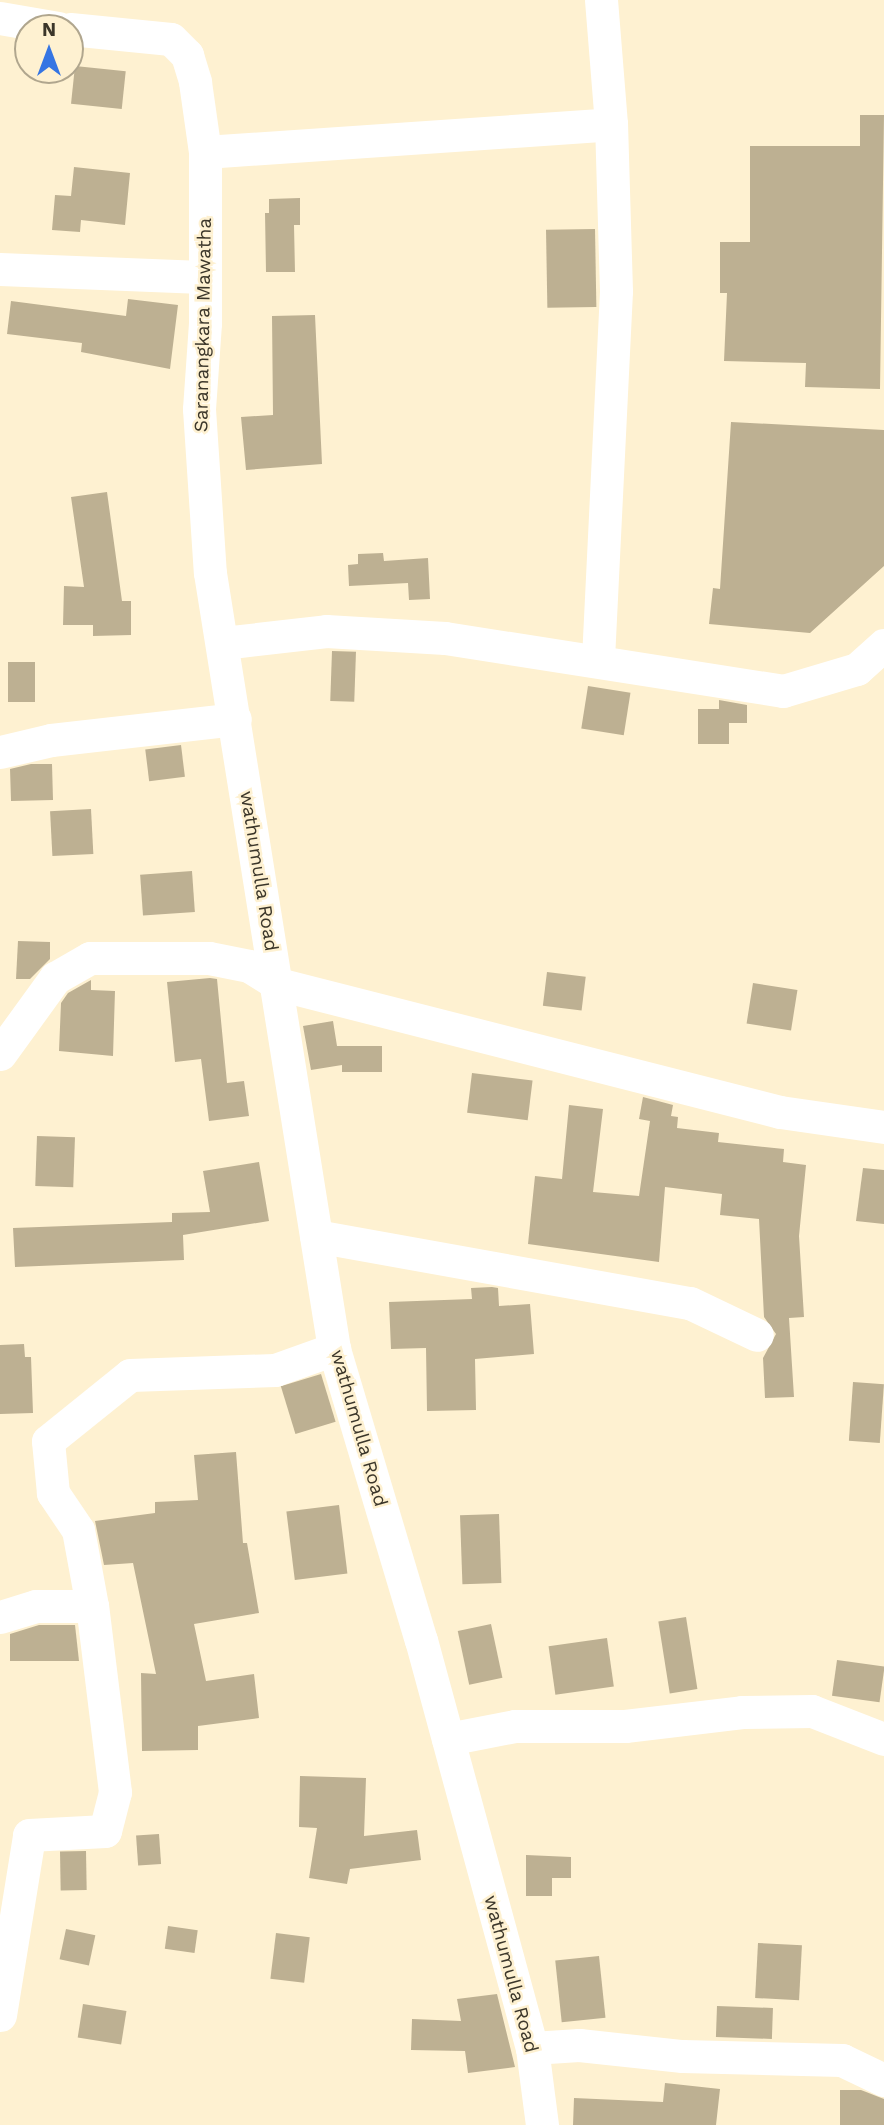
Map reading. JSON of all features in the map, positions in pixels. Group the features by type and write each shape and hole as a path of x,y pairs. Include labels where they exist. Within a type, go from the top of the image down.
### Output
{"street":[{"path":"598,659 616,291 611,124 601,0"},
{"name":"Saranangkara Mawatha","path":"84,30 171,39 187,55 205,152 202,277 205,323 199,409 210,573 235,719"},
{"path":"205,152 611,124"},
{"path":"0,269 202,277"},
{"path":"223,643 326,631 444,638 598,659 783,691 857,668 884,645"},
{"path":"0,752 51,740 235,719"},
{"name":"wathumulla Road","path":"235,719 278,984 282,1038 334,1349 448,1739 532,2048 542,2125"},
{"path":"0,1054 55,978 90,958 209,958 249,965 278,984 780,1112 884,1127"},
{"path":"316,1236 690,1303 757,1335"},
{"path":"0,2015 29,1835 105,1831 115,1791 92,1606 78,1530 53,1493 48,1441 130,1375 275,1370 334,1349"},
{"path":"0,1617 36,1606 92,1606"},
{"path":"448,1739 515,1726 625,1726 742,1712 812,1711 884,1739"},
{"path":"532,2048 579,2045 682,2056 842,2060 884,2080"}],"building":[{"path":"84,67 126,71 122,109 71,104 73,84 84,84"},
{"path":"860,115 884,115 880,389 805,387 806,363 724,361 727,293 720,293 720,242 750,242 750,146 860,146"},
{"path":"74,167 130,173 125,225 81,220 80,232 52,230 55,195 71,196"},
{"path":"300,198 300,225 294,225 295,272 266,272 265,213 269,213 269,199"},
{"path":"595,229 596,307 547,308 546,230"},
{"path":"128,299 178,305 170,369 81,352 82,343 7,334 11,301 126,316"},
{"path":"315,315 322,464 246,470 241,417 273,415 272,316"},
{"path":"731,422 884,430 884,566 810,633 709,624 713,588 720,589"},
{"path":"107,492 122,601 131,601 131,635 93,636 93,625 63,625 64,586 84,587 71,497"},
{"path":"383,553 384,561 428,558 430,599 409,600 408,583 349,586 348,565 358,564 358,554"},
{"path":"332,651 356,652 354,702 330,701"},
{"path":"8,662 35,662 35,702 8,702"},
{"path":"588,686 630,693 624,735 581,728"},
{"path":"719,700 747,705 747,723 729,723 729,744 698,744 698,709 719,709"},
{"path":"181,745 185,777 149,781 145,749"},
{"path":"31,764 52,764 53,800 11,801 10,769"},
{"path":"91,809 93,854 52,856 50,811"},
{"path":"192,871 195,912 143,916 140,875"},
{"path":"18,941 50,942 50,959 30,979 16,979"},
{"path":"547,972 586,977 582,1010 543,1006"},
{"path":"217,979 227,1083 244,1081 249,1116 209,1121 201,1059 175,1062 167,982"},
{"path":"91,980 91,990 115,991 113,1056 59,1051 61,1003 68,993"},
{"path":"753,983 797,990 791,1031 747,1023"},
{"path":"333,1021 337,1046 382,1046 382,1072 342,1072 342,1065 311,1070 303,1026"},
{"path":"472,1073 533,1080 528,1120 467,1113"},
{"path":"643,1097 673,1105 671,1116 678,1117 677,1128 719,1133 718,1142 784,1149 783,1162 806,1165 799,1236 804,1317 789,1318 794,1397 765,1398 763,1358 776,1334 764,1317 759,1219 720,1215 722,1194 665,1187 659,1262 528,1244 535,1176 562,1179 569,1105 603,1109 593,1192 639,1196 650,1121 639,1119"},
{"path":"37,1136 75,1137 73,1187 35,1186"},
{"path":"259,1162 269,1221 183,1235 184,1260 15,1267 13,1228 172,1222 172,1213 210,1212 203,1171"},
{"path":"863,1168 884,1170 884,1224 856,1221"},
{"path":"471,1288 498,1288 499,1306 530,1304 534,1354 475,1359 476,1410 427,1411 426,1348 391,1349 389,1302 472,1299"},
{"path":"24,1344 25,1357 31,1357 33,1413 0,1414 0,1345"},
{"path":"321,1374 336,1422 295,1434 281,1386"},
{"path":"853,1382 884,1384 880,1443 849,1441"},
{"path":"236,1452 243,1543 247,1543 259,1613 194,1624 206,1681 254,1674 259,1718 198,1726 198,1750 142,1751 141,1673 156,1674 133,1563 104,1565 95,1521 155,1513 155,1502 198,1500 194,1455"},
{"path":"339,1505 347,1573 295,1580 286,1511"},
{"path":"499,1514 501,1583 462,1584 460,1515"},
{"path":"686,1617 697,1689 670,1693 658,1621"},
{"path":"491,1624 502,1678 469,1685 458,1631"},
{"path":"39,1625 75,1625 79,1661 10,1661 10,1634"},
{"path":"607,1638 614,1687 555,1695 549,1646"},
{"path":"837,1660 884,1667 880,1702 832,1696"},
{"path":"300,1776 366,1778 364,1836 417,1830 421,1860 350,1869 347,1884 309,1878 317,1828 299,1827"},
{"path":"159,1834 161,1864 138,1866 136,1836"},
{"path":"60,1851 86,1851 87,1890 61,1890"},
{"path":"526,1855 571,1857 571,1878 552,1878 552,1896 526,1896"},
{"path":"168,1926 198,1930 195,1953 165,1949"},
{"path":"66,1929 95,1935 89,1966 60,1959"},
{"path":"276,1933 310,1937 304,1983 270,1979"},
{"path":"758,1943 802,1945 799,2000 755,1998"},
{"path":"599,1956 605,2018 562,2022 555,1961"},
{"path":"497,1994 515,2067 468,2073 465,2051 411,2050 412,2019 461,2021 457,1999"},
{"path":"83,2004 126,2011 121,2044 78,2038"},
{"path":"717,2006 773,2008 772,2039 716,2037"},
{"path":"665,2083 720,2089 716,2125 573,2125 574,2098 663,2102"},
{"path":"840,2090 861,2090 884,2099 884,2125 840,2125"}]}
